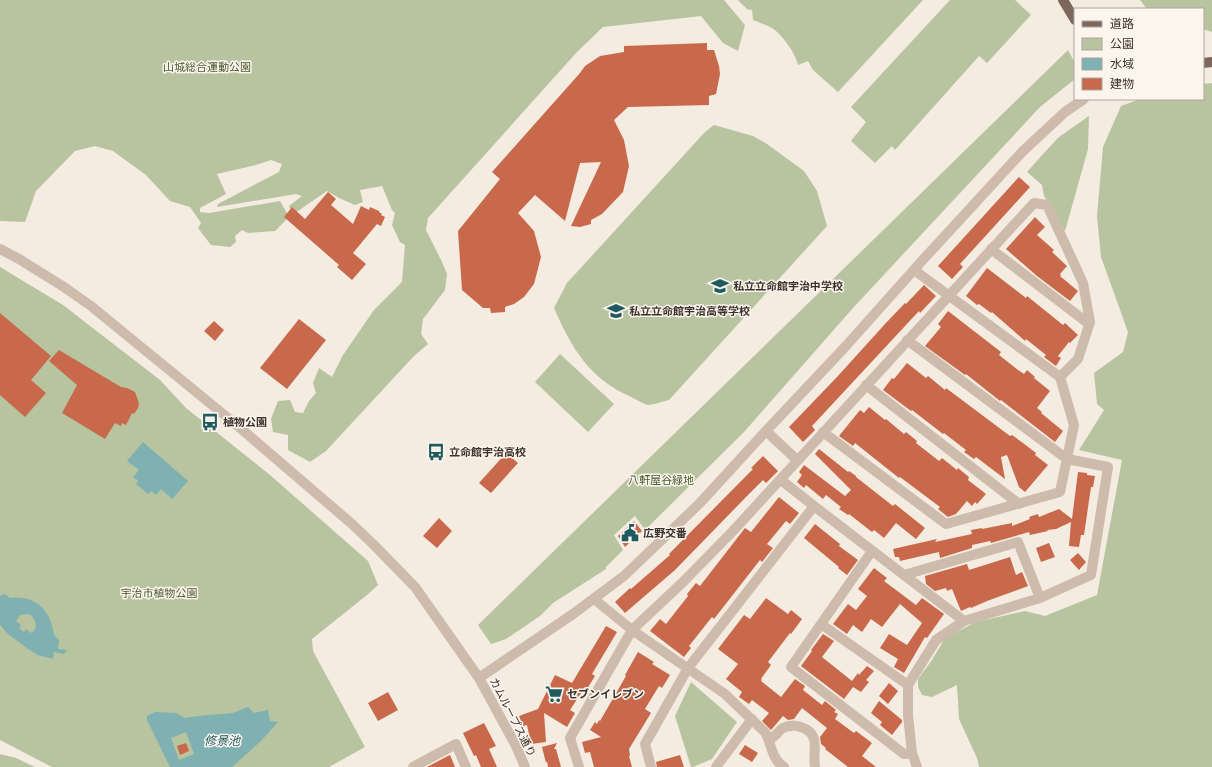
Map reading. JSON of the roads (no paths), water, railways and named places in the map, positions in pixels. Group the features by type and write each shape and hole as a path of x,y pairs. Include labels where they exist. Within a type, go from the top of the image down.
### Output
{"main road":[{"path":"1063,0 1074,18"}],"street":[{"path":"479,678 573,614 624,576 700,503 845,347 1022,152 1064,112 1082,100"},
{"path":"578,767 570,738 632,630 733,532 781,480 797,460 1034,203 1047,205 1083,282 1089,324 1078,359 1060,377"},
{"path":"991,249 1089,324"},
{"name":"カムループス通り","path":"0,250 19,259 91,306 233,422 352,524 395,566 414,587 479,678 516,746 525,767"},
{"path":"823,432 946,524 1060,492 1074,425 1060,377 914,270"},
{"path":"907,340 1067,459 1108,468 1091,575 1040,598 964,621 936,640 908,685 908,715 912,753 917,767"},
{"path":"866,385 1019,504"},
{"path":"766,431 797,460"},
{"path":"781,480 964,621"},
{"path":"651,767 645,744 688,668 814,506"},
{"path":"904,575 1018,542 1040,598"},
{"path":"872,551 791,667 904,754 912,753"},
{"path":"594,598 632,630 725,694 765,732 769,739 775,759 784,767"},
{"path":"821,624 908,685"},
{"path":"716,767 752,719"},
{"path":"769,739 775,737 778,732 784,728 791,726 805,728 814,739 816,746 814,759 815,767"},
{"path":"412,767 456,744 466,767"}],"water":[{"path":"143,442 188,481 172,499 161,489 156,495 151,491 148,494 136,484 138,481 133,477 139,470 127,461"},
{"path":"5,594 10,598 27,599 40,606 49,618 54,635 59,640 58,649 67,650 64,654 54,652 53,659 38,655 8,634 0,625 0,596","holes":["20,615 31,615 36,627 31,633 26,629 24,632 19,628 21,625 16,621"]},
{"name":"修景池","path":"248,707 254,713 268,710 270,721 278,722 261,741 232,767 170,767 147,720 147,716 155,712 176,713 185,718 233,713","holes":["186,732 194,754 179,760 171,738"]}],"place":[{"name":"私立立命館宇治中学校","path":"720,286"},
{"name":"私立立命館宇治高等学校","path":"616,311"},
{"name":"植物公園","path":"210,422"},
{"name":"立命館宇治高校","path":"436,452"},
{"name":"広野交番","path":"630,533"},
{"name":"セブンイレブン","path":"554,694"}],"park label":[{"name":"山城総合運動公園","path":"207,67"},
{"name":"八軒屋谷緑地","path":"661,480"},
{"name":"宇治市植物公園","path":"159,593"}]}
